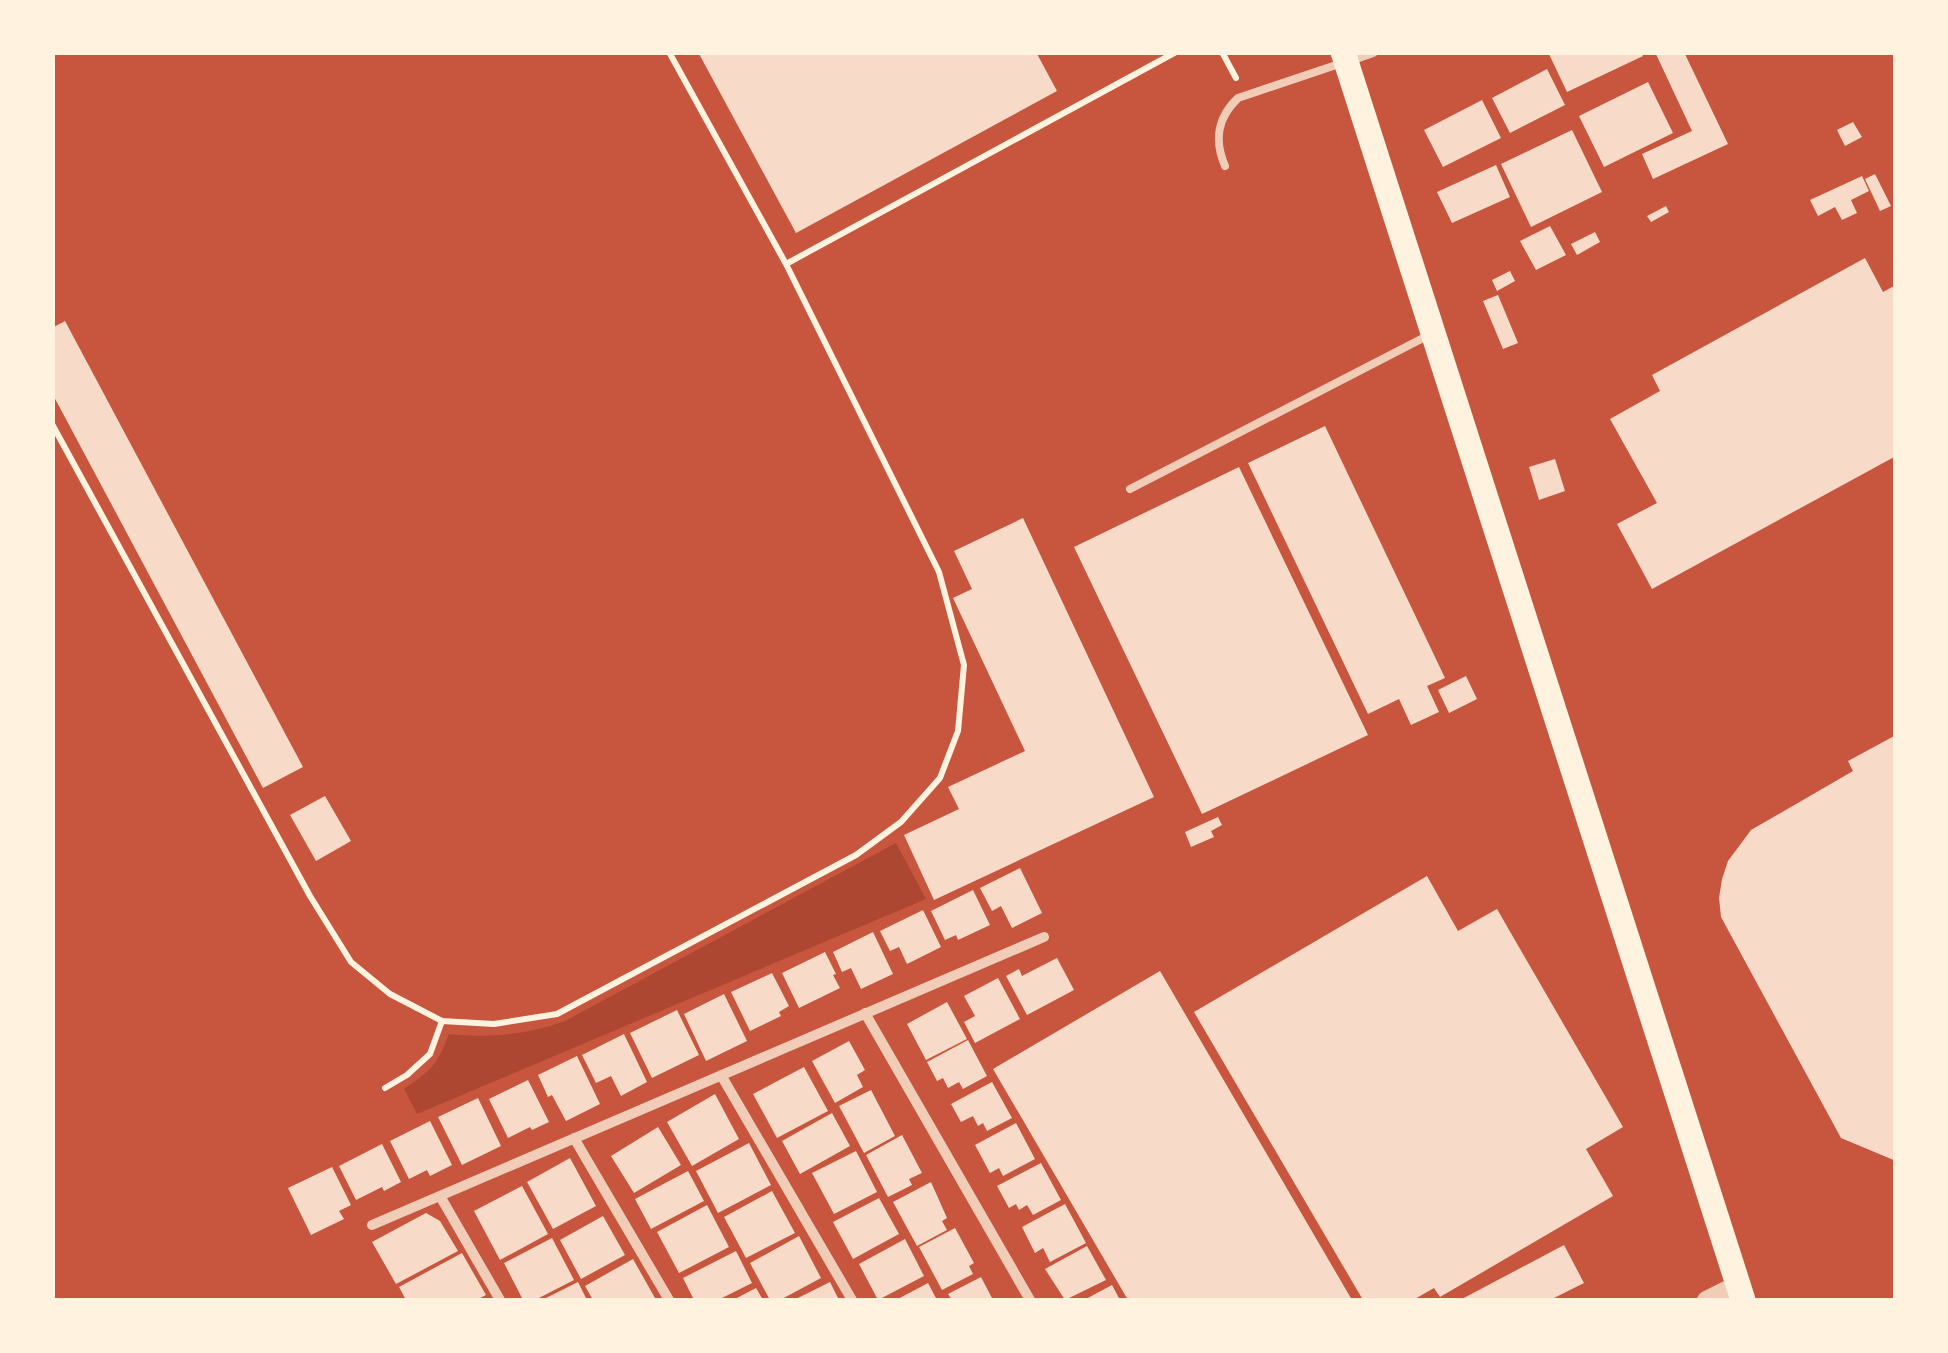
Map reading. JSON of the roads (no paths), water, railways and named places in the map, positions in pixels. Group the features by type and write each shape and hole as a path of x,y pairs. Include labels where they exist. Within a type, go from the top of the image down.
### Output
{"main road":[{"path":"1344,57 1740,1292"}],"street":[{"path":"1344,57 1373,52"},
{"path":"372,1225 1044,937"},
{"path":"865,1013 1030,1300"},
{"path":"721,1075 852,1300"},
{"path":"574,1138 669,1300"},
{"path":"440,1196 500,1300"},
{"path":"1706,1300 1740,1292"}],"lane":[{"path":"1226,166 1219,152 1220,122 1238,98 1344,57"},
{"path":"1130,488 1433,333"}]}
